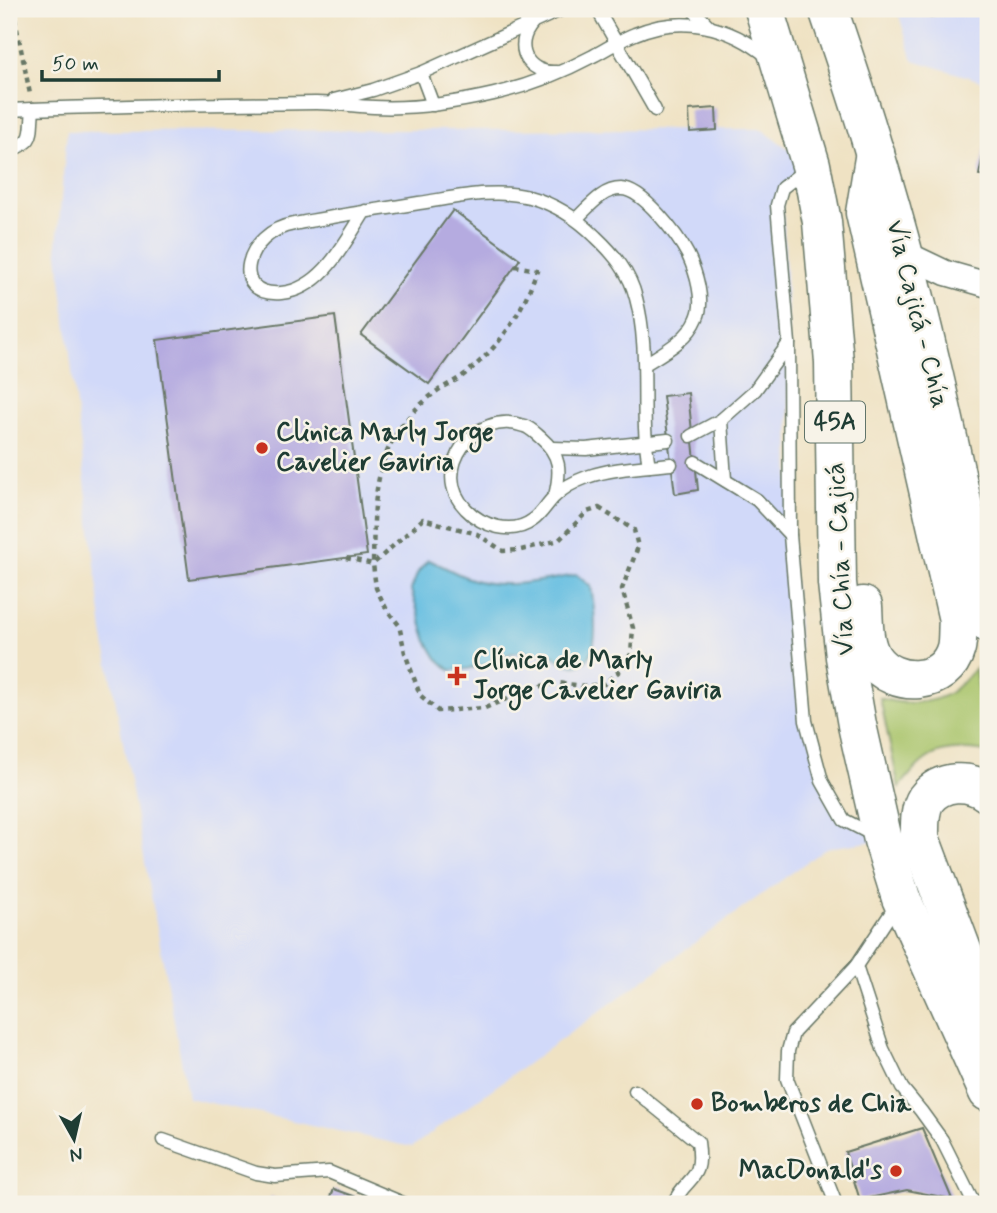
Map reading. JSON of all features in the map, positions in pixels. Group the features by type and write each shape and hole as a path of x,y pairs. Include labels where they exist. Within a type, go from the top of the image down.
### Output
{"highway":[{"name":"Vía Chía - Cajicá","path":"764,9 811,165 822,222 834,362 837,583 845,657 883,840 901,898 988,1092"},
{"name":"Vía Cajicá - Chía","path":"828,9 875,152 902,252 974,534 988,623"},
{"path":"836,493 857,537 866,642 873,659 887,674 905,680 927,678 944,668 956,649 958,620 865,213 875,152"},
{"path":"988,793 974,784 959,782 935,790 925,800 920,814 920,838 988,1019"}],"street":[{"path":"902,252 947,273 988,285"}],"lane":[{"path":"320,103 373,90 421,73 563,9"},
{"path":"597,9 656,110"},
{"path":"692,9 709,26"},
{"path":"539,20 527,30 523,54 532,66 539,70 562,70"},
{"path":"9,110 320,103 376,107 433,105 499,93 531,83 632,35 660,26 690,24 709,26 750,43 767,56 782,73"},
{"path":"421,73 433,105"},
{"path":"9,152 30,139 33,109"},
{"path":"811,165 782,188 777,205 789,343 790,535 806,720 822,781 844,820 883,840"},
{"path":"577,218 603,193 618,188 631,190 644,199 687,255 695,277 701,308 697,319 677,343 645,364"},
{"path":"365,211 334,258 318,276 285,292 269,293 255,286 248,273 250,255 265,235 286,225 365,211 489,194 529,197 577,218 611,251 626,271 636,298 645,364 645,443 649,466"},
{"path":"691,436 721,420 755,390 789,343"},
{"path":"721,420 724,480"},
{"path":"555,496 559,472 553,448 527,426 507,422 488,425 471,435 459,450 453,469 454,488 462,506 477,519 495,527 514,527 533,521 555,496 589,477 671,464"},
{"path":"553,448 586,449 668,440"},
{"path":"695,462 757,499 790,535"},
{"path":"836,1204 787,1079 788,1051 793,1033 856,966 901,898"},
{"path":"856,966 883,1049 902,1088 942,1140 974,1204"},
{"path":"635,1091 698,1142 700,1160 697,1175 676,1197 673,1204"},
{"path":"163,1140 256,1173 275,1176 329,1172 405,1204"}],"path":[{"path":"13,9 33,109"},
{"path":"373,564 423,519 477,534 503,551 521,550 559,540 587,512 599,508 634,530 638,547 622,589 633,628 631,654 622,669 604,684 584,687 558,683 532,688 485,708 438,711 420,695 405,653 399,625 387,610 376,588 373,564 374,512 382,469 393,439 433,393 464,375 512,326 528,296 537,270 515,266"},
{"path":"346,558 373,564"}],"shaded area":[{"path":"897,9 988,9 988,83 913,60"},
{"name":"Clínica de Marly Jorge Cavelier Gaviria","path":"761,129 811,165 782,188 789,343 790,535 806,720 822,781 844,820 883,840 826,848 412,1147 188,1098 103,632 57,245 67,131"}],"green space":[{"path":"975,668 986,752 957,750 936,754 918,766 899,788 880,698 907,703 935,699 954,690"}],"water":[{"path":"428,560 468,578 494,584 577,575 591,587 595,635 588,658 581,664 570,665 548,654 516,652 475,667 450,670 437,658 427,641 411,590 418,572"}],"building":[{"path":"716,108 717,130 690,132 689,110"},
{"path":"988,135 988,176 979,175"},
{"name":"Clinica Marly Jorge Cavelier Gaviria","path":"453,210 520,259 429,384 361,335"},
{"name":"Clinica Marly Jorge Cavelier Gaviria","path":"335,316 367,555 189,579 157,340"},
{"path":"688,393 698,490 675,494 663,396"},
{"name":"MacDonald's","path":"922,1128 952,1199 907,1190 860,1200 845,1152"},
{"path":"334,1189 376,1204 328,1204"},
{"path":"271,1197 292,1204 268,1204"}],"place":[{"name":"Clinica Marly Jorge Cavelier Gaviria","path":"262,448"},
{"name":"Clínica de Marly Jorge Cavelier Gaviria","path":"457,676"},
{"name":"Bomberos de Chia","path":"697,1104"},
{"name":"MacDonald's","path":"896,1171"}]}
